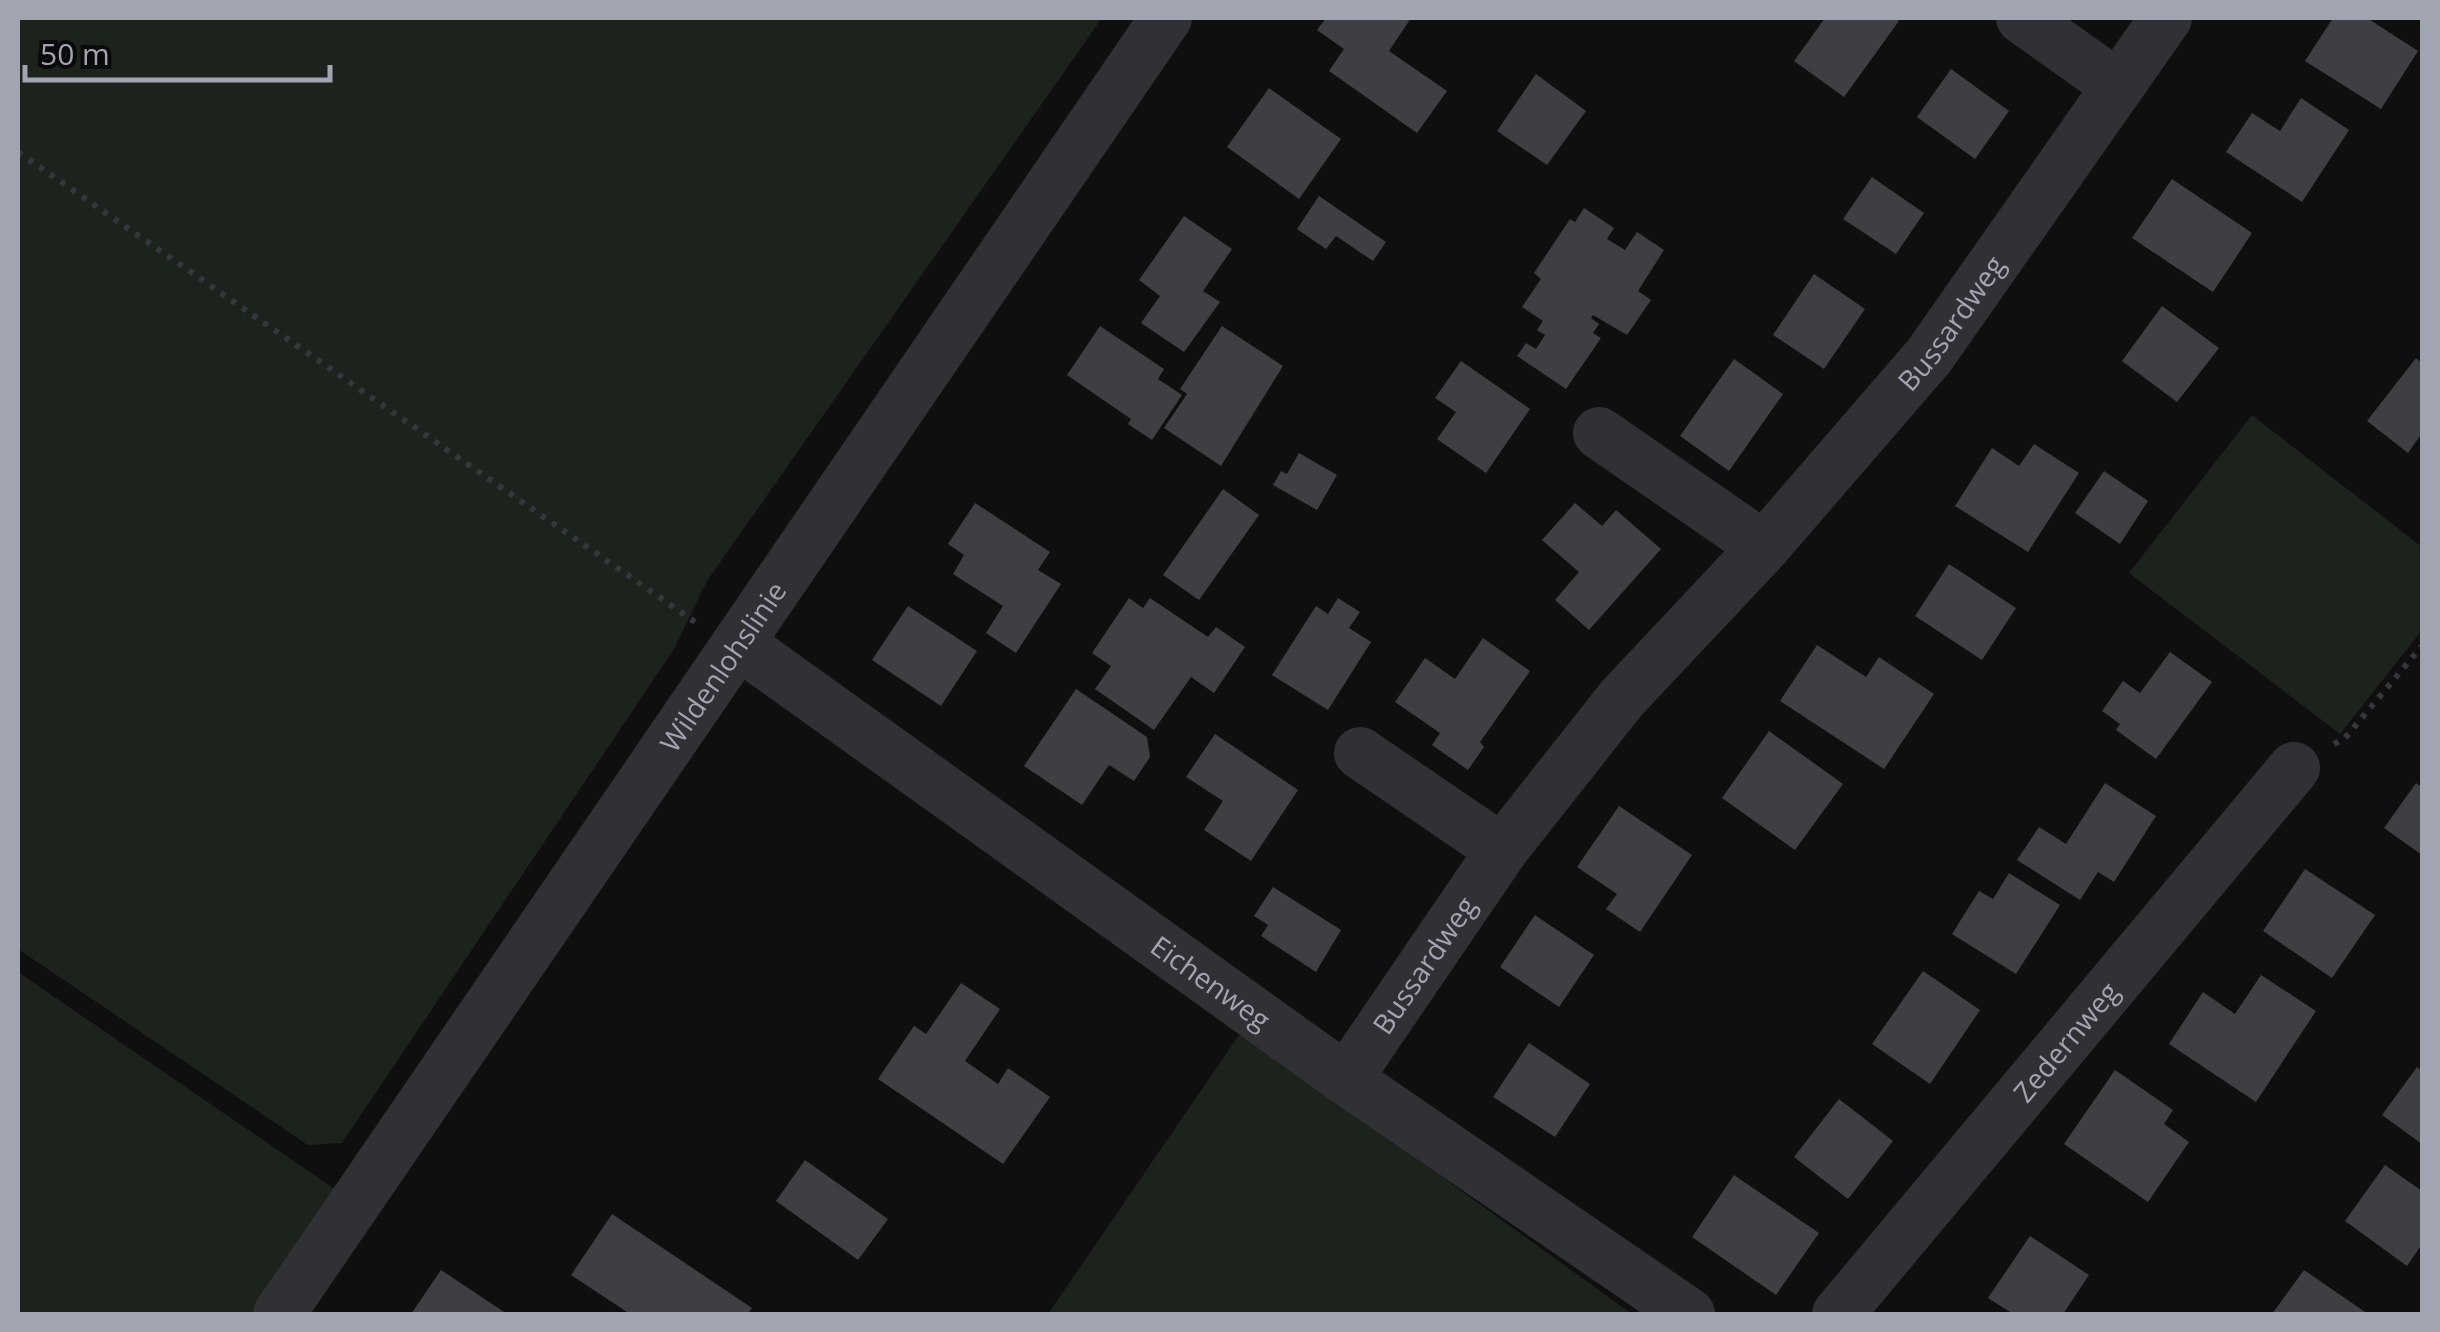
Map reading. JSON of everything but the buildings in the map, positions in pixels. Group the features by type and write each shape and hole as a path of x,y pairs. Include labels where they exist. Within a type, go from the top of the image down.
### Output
{"street":[{"name":"Wildenlohslinie","path":"279,1314 1166,18"},
{"path":"2022,18 2118,86"},
{"name":"Bussardweg","path":"1346,1079 1502,850 1622,698 1764,547 1929,356 2166,18"},
{"path":"1598,433 1764,547"},
{"name":"Eichenweg","path":"735,646 1346,1079 1689,1314"},
{"path":"1360,754 1502,850"},
{"name":"Zedernweg","path":"1838,1314 2294,768"}],"path":[{"path":"18,152 735,646"},
{"path":"2294,768 2345,738 2422,646"}],"shaded area":[{"path":"18,18 1102,18 707,581 674,649 342,1143 308,1145 18,949"},
{"path":"2252,415 2422,547 2422,630 2340,734 2129,573"},
{"path":"18,972 336,1190 251,1314 18,1314"},
{"path":"1241,1032 1632,1314 1048,1314"}]}
